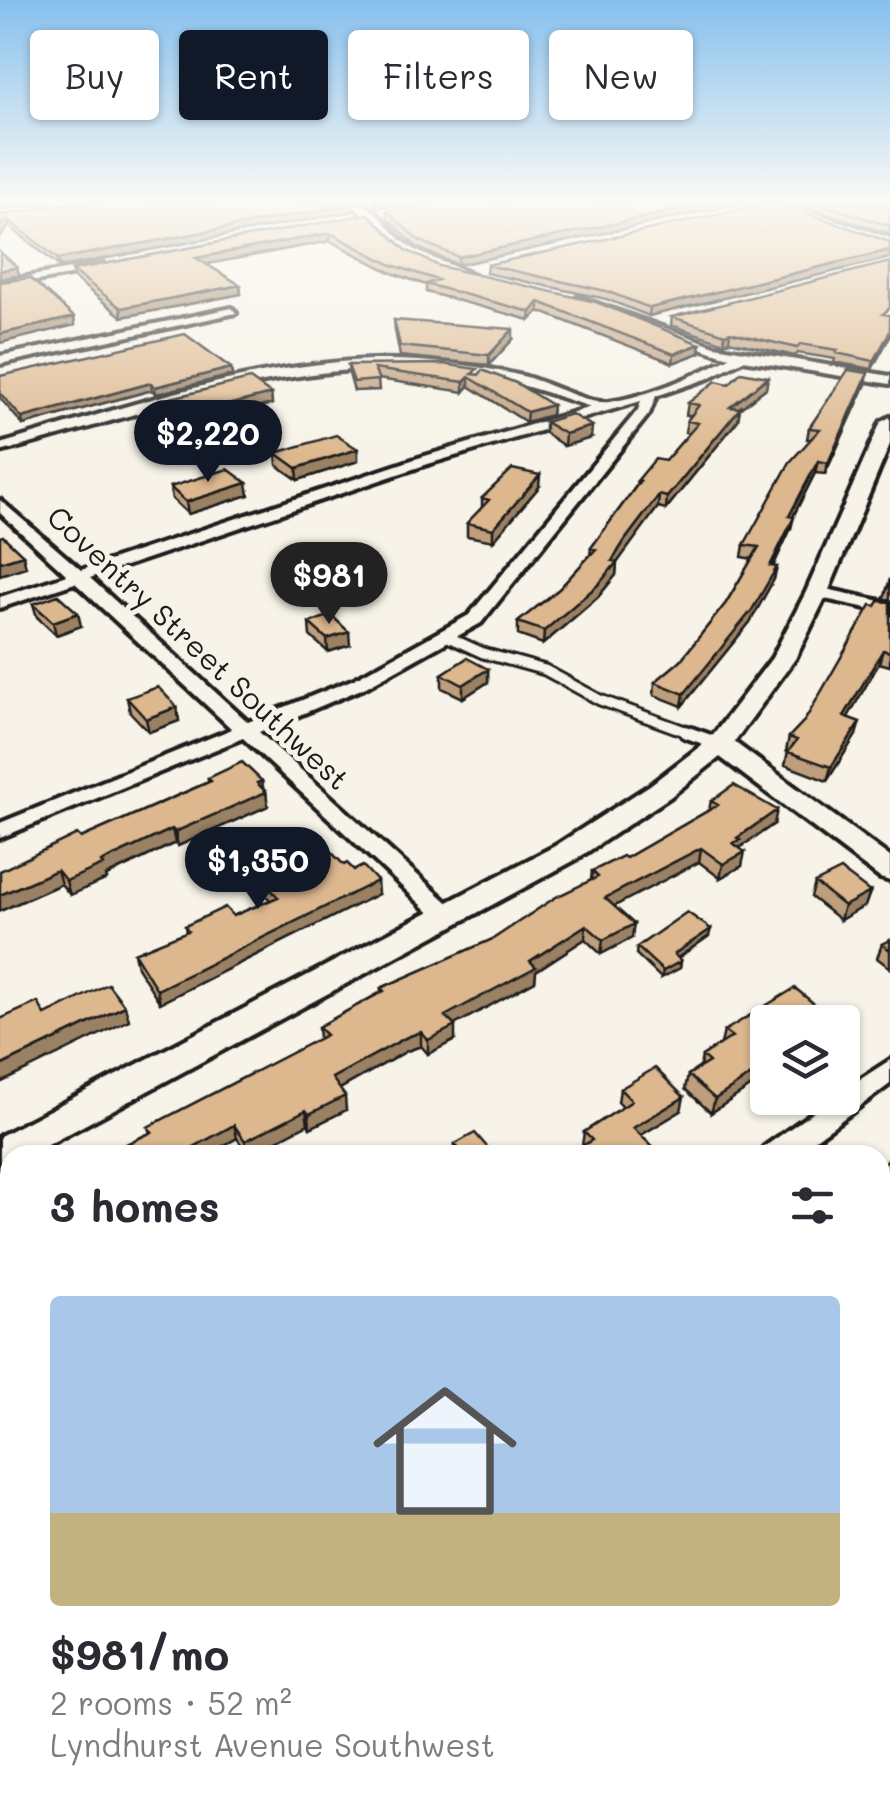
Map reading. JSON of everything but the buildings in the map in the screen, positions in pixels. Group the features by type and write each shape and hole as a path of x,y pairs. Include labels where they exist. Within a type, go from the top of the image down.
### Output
{"main road":[{"path":"15,1145 565,853 660,792 720,744 783,659 817,592 890,422"},
{"path":"720,744 890,870"}],"street":[{"path":"558,296 605,306 684,340 739,357 890,380"},
{"path":"0,360 232,310"},
{"path":"647,324 666,319"},
{"path":"0,603 423,460 650,394 705,375 739,357"},
{"path":"0,448 282,372 353,363 422,362 481,369 562,390 601,406"},
{"path":"0,830 360,683 474,620 644,410 650,394"},
{"name":"Coventry Street Southwest","path":"0,505 447,915"},
{"path":"817,592 890,608"},
{"path":"788,1145 890,1070"}],"lane":[{"path":"448,636 482,653 544,670 600,700 720,744"}]}
